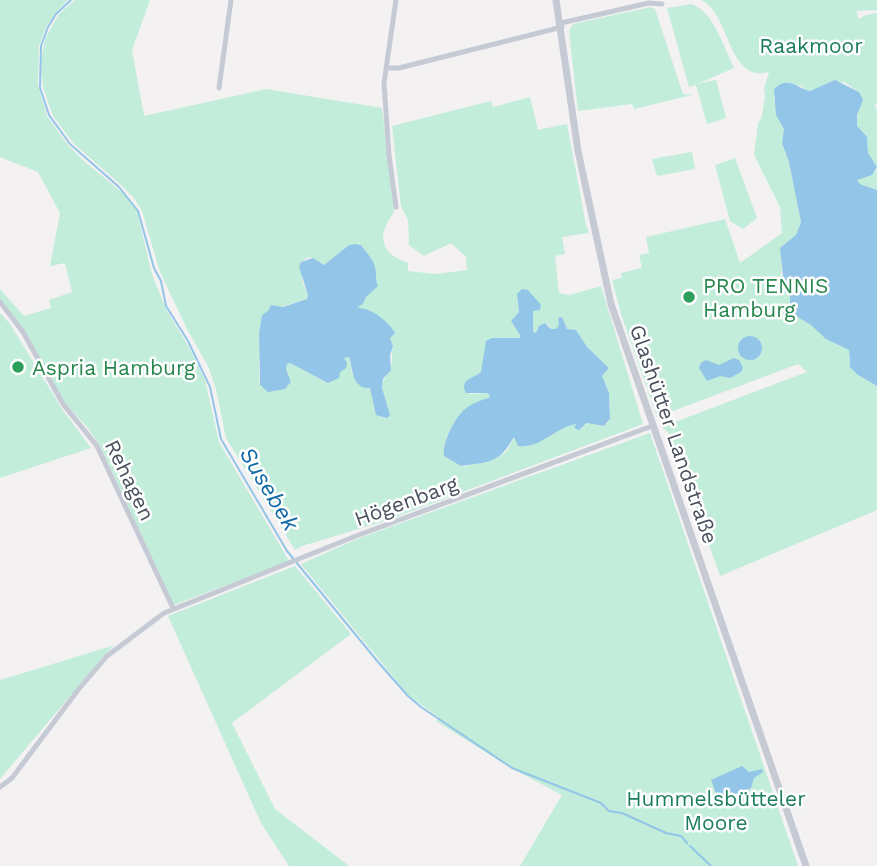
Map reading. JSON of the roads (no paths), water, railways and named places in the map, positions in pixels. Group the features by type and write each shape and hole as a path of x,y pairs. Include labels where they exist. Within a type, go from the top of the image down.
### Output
{"street":[{"path":"219,88 231,0"},
{"path":"396,0 384,83 396,207"},
{"name":"Glashütter Landstraße","path":"556,0 576,140 601,262 621,336 806,866"},
{"path":"387,68 399,68 649,3 662,5"},
{"name":"Rehagen","path":"0,302 23,332 63,404 97,446 173,608"},
{"name":"Högenbarg","path":"0,787 12,778 107,656 173,608 356,536 652,426"}],"water":[{"path":"835,80 859,92 863,100 857,115 857,126 867,137 868,153 877,167 872,175 857,180 860,184 877,190 877,386 850,367 849,350 826,339 796,316 790,305 790,296 781,284 783,276 780,248 796,235 801,222 789,162 782,143 784,129 776,115 774,89 788,83 810,91"},
{"path":"349,245 361,245 373,261 378,286 366,297 363,304 357,307 372,311 395,333 390,338 393,346 390,355 391,370 383,379 382,388 390,415 387,418 376,415 370,388 357,382 349,357 344,358 346,368 340,372 339,378 328,383 290,363 286,369 291,382 285,389 268,392 260,385 259,333 262,315 271,305 283,307 307,299 299,267 301,262 313,258 324,265"},
{"path":"522,289 528,290 541,305 540,310 533,311 533,332 536,333 539,326 545,323 551,329 556,329 559,325 558,318 562,317 567,329 576,330 587,347 609,368 602,376 609,393 610,419 604,426 587,423 579,430 574,428 576,424 569,426 526,446 518,446 514,437 493,460 461,466 444,456 450,432 464,410 490,397 488,393 466,393 464,385 481,372 486,341 492,338 520,338 511,321 519,312 517,294"},
{"path":"750,336 758,340 762,348 758,356 750,360 742,356 738,348 742,340"},
{"path":"734,358 739,360 743,368 730,378 720,376 707,381 699,368 706,360 719,365"},
{"path":"742,766 749,772 762,769 763,772 754,778 751,788 719,801 711,780"}],"waterway":[{"name":"Susebek","path":"71,0 56,14 41,46 40,88 49,115 70,144 119,187 138,211 154,268 161,281 166,306 188,341 210,387 221,439 287,551 378,662 421,707 512,768 601,803 609,811 622,813 666,833 681,836 687,843"},
{"name":"Susebek","path":"690,846 711,866"}],"place":[{"name":"PRO TENNIS Hamburg","path":"689,297"},
{"name":"Aspria Hamburg","path":"18,367"}],"park label":[{"name":"Raakmoor","path":"811,45"},
{"name":"Hummelsbütteler Moore","path":"716,810"}]}
